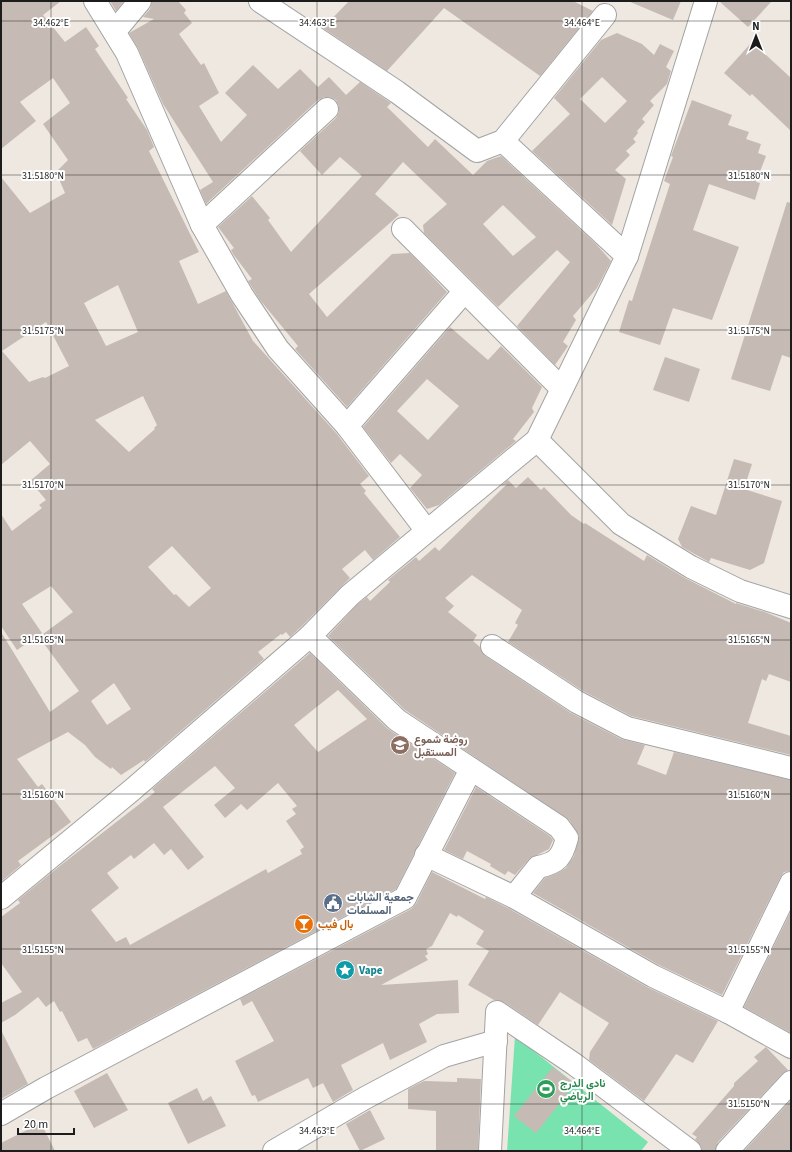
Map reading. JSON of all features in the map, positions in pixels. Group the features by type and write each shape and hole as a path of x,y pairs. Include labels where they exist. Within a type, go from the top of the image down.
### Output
{"street":[{"path":"95,1 127,52 202,225 242,295 278,349 347,426 427,531"},
{"path":"115,32 140,1"},
{"path":"260,1 397,92 477,151 503,141 605,15"},
{"path":"1,898 132,790 310,636 350,595 537,440 561,388 627,256 706,1"},
{"path":"202,225 327,108"},
{"path":"503,141 627,256"},
{"path":"403,229 561,388"},
{"path":"347,426 464,292"},
{"path":"537,440 621,524 691,567 740,591 791,607"},
{"path":"310,636 397,720 559,828 567,838 563,854 551,864 538,867 514,897"},
{"path":"492,646 577,702 627,728 791,768"},
{"path":"1,1114 46,1088 405,898 471,769"},
{"path":"426,855 514,897 653,976 728,1012 791,1047"},
{"path":"728,1012 791,883"},
{"path":"490,1151 497,1012 574,1064 690,1151"},
{"path":"274,1151 365,1098 444,1056 496,1041"},
{"path":"728,1151 791,1082"}],"green space":[{"name":"نادي الدرج الرياضي","path":"515,1036 648,1142 641,1151 507,1151"}],"building":[{"path":"1,1 61,1 43,15 65,42 86,27 99,46 95,49 128,98 126,99 147,130 154,147 149,151 199,252 179,261 198,304 226,291 253,341 337,434 369,476 360,484 366,491 364,493 400,537 373,560 365,550 342,569 350,578 301,627 290,637 286,632 282,635 281,634 258,652 264,659 145,762 144,760 121,775 112,767 111,769 95,757 85,745 68,732 17,759 38,787 42,784 71,822 18,861 21,865 2,881 1,632 50,712 79,691 39,637 73,612 51,586 22,604 42,633 17,650 1,626 1,514 12,531 42,508 39,505 46,500 30,481 50,464 30,441 1,465 1,177 30,213 65,193 56,172 68,160 43,124 70,103 53,78 20,102 36,121 1,149","holes":["118,285 138,332 106,346 84,303","46,322 69,366 45,378 43,377 29,382 2,351","143,396 157,425 154,428 155,429 129,452 95,420","172,546 211,588 189,607 176,594 174,595 148,567","114,683 131,709 107,725 91,701"]},
{"path":"110,1 124,1 116,11"},
{"path":"152,1 178,1 186,10 184,13 192,23 179,34 201,65 204,63 219,93 199,106 221,142 247,115 225,93 253,65 278,89 300,69 318,87 329,77 346,95 360,82 391,103 387,107 428,147 435,139 473,175 487,161 501,156 596,244 611,261 597,288 573,316 576,320 563,342 568,346 555,365 517,326 570,262 557,250 498,307 424,233 423,225 447,204 403,162 375,194 399,215 309,294 327,317 392,254 410,253 447,292 347,407 295,349 298,346 260,300 248,281 252,279 233,254 231,250 234,248 218,227 252,196 270,218 268,220 291,252 362,176 340,157 322,175 300,151 336,118 339,112 339,106 336,100 330,97 324,97 318,100 206,204 200,190 213,182 163,104 138,48 129,33 154,19 143,17 150,9","holes":["503,205 536,237 513,256 483,224"]},
{"path":"349,1 573,1 593,11 540,76 444,8 387,71 323,28"},
{"path":"628,1 681,1 673,20"},
{"path":"719,1 772,1 748,27"},
{"path":"617,33 642,44 654,55 660,44 674,51 666,67 671,71 667,84 650,101 654,105 642,119 645,122 637,131 638,133 633,139 636,142 626,151 630,155 615,170 626,179 612,225 532,151 570,114 554,98 601,40","holes":["602,77 627,101 605,123 580,99"]},
{"path":"752,42 791,78 791,131 752,94 750,96 724,73"},
{"path":"692,100 732,115 728,125 749,132 746,139 761,144 758,153 766,156 756,182 760,183 755,200 709,184 693,230 739,247 712,320 673,308 660,345 619,332 629,300 632,301 670,184 664,181 673,157 671,156"},
{"path":"787,202 791,203 791,358 782,355 770,391 731,379"},
{"path":"450,327 488,360 501,346 542,387 532,408 534,412 513,439 516,441 439,505 427,509 410,488 422,475 400,454 391,463 363,427","holes":["427,379 459,406 428,440 397,411"]},
{"path":"665,357 700,369 689,402 653,390"},
{"path":"734,459 752,464 744,489 782,501 764,563 750,570 711,558 709,562 682,547 678,539 691,506 716,515"},
{"path":"528,477 541,490 544,487 571,515 644,561 647,555 685,578 736,604 765,612 791,623 791,682 769,674 766,681 762,679 748,723 791,736 791,755 631,716 583,691 508,642 518,625 515,623 522,610 472,575 445,598 454,606 448,612 477,635 473,641 480,647 485,656 571,713 621,739 645,745 637,764 666,775 674,752 791,780 791,871 784,872 780,878 722,995 659,965 533,893 545,878 566,868 574,856 579,836 569,820 405,710 328,636 358,604 367,597 370,601 390,582 388,580 416,557 419,561 435,547 439,551 507,484 501,486 508,480 516,488"},
{"path":"310,653 388,729 455,773 396,889 93,1049 87,1038 78,1042 62,1011 60,1012 54,1001 46,1007 38,997 15,1015 1,1023 1,1003 22,992 1,963 1,917 20,903 18,900 61,865 155,792 152,789","holes":["338,690 367,719 318,752 294,725","215,766 235,788 214,805 225,818 241,804 247,810 278,783 297,806 292,809 296,814 286,821 304,847 300,850 302,854 268,873 266,869 130,945 126,937 116,942 91,910 119,888 107,873 131,855 134,859 154,843 164,855 171,849 188,870 204,857 163,807"]},
{"path":"476,787 550,836 553,840 549,849 529,859 515,875 508,871 505,875 490,866 491,864 467,851 463,859 444,850"},
{"path":"432,872 485,899 486,897 508,908 647,987 718,1021 693,1063 676,1054 644,1101 589,1060 590,1052 609,1023 560,992 538,1025 504,1002 494,1000 468,985 489,951 476,944 484,931 458,915 457,917 450,913 432,946 426,949 428,954 425,956 428,960 381,985 458,980 459,1013 437,1014 419,1024 427,1042 390,1060 383,1043 341,1065 353,1090 333,1102 323,1083 313,1088 308,1078 258,1102 255,1095 252,1096 235,1061 274,1041 252,1001 243,1006 240,999 411,909 416,904"},
{"path":"791,911 791,1033 744,1007"},
{"path":"1,1030 28,1084 1,1099"},
{"path":"766,1047 788,1070 782,1074 718,1142 715,1151 702,1151 701,1146 695,1139 697,1137 692,1134 734,1086 734,1083 758,1061 754,1057"},
{"path":"553,1067 575,1084 536,1133 514,1116"},
{"path":"107,1073 128,1110 94,1128 74,1091"},
{"path":"457,1078 481,1079 478,1151 436,1151 436,1111 408,1109 408,1089 424,1081 457,1082"},
{"path":"197,1088 203,1101 211,1096 226,1126 188,1144 168,1103"},
{"path":"791,1100 791,1151 744,1151"},
{"path":"370,1110 385,1139 360,1151 346,1124"},
{"path":"41,1123 55,1151 1,1151 1,1143"}],"place":[{"name":"روضة شموع المستقبل","path":"400,745"},
{"name":"جمعية الشابات المسلمات","path":"333,903"},
{"name":"بال فيب","path":"304,924"},
{"name":"Vape","path":"345,970"},
{"name":"نادي الدرج الرياضي","path":"546,1089"}]}
